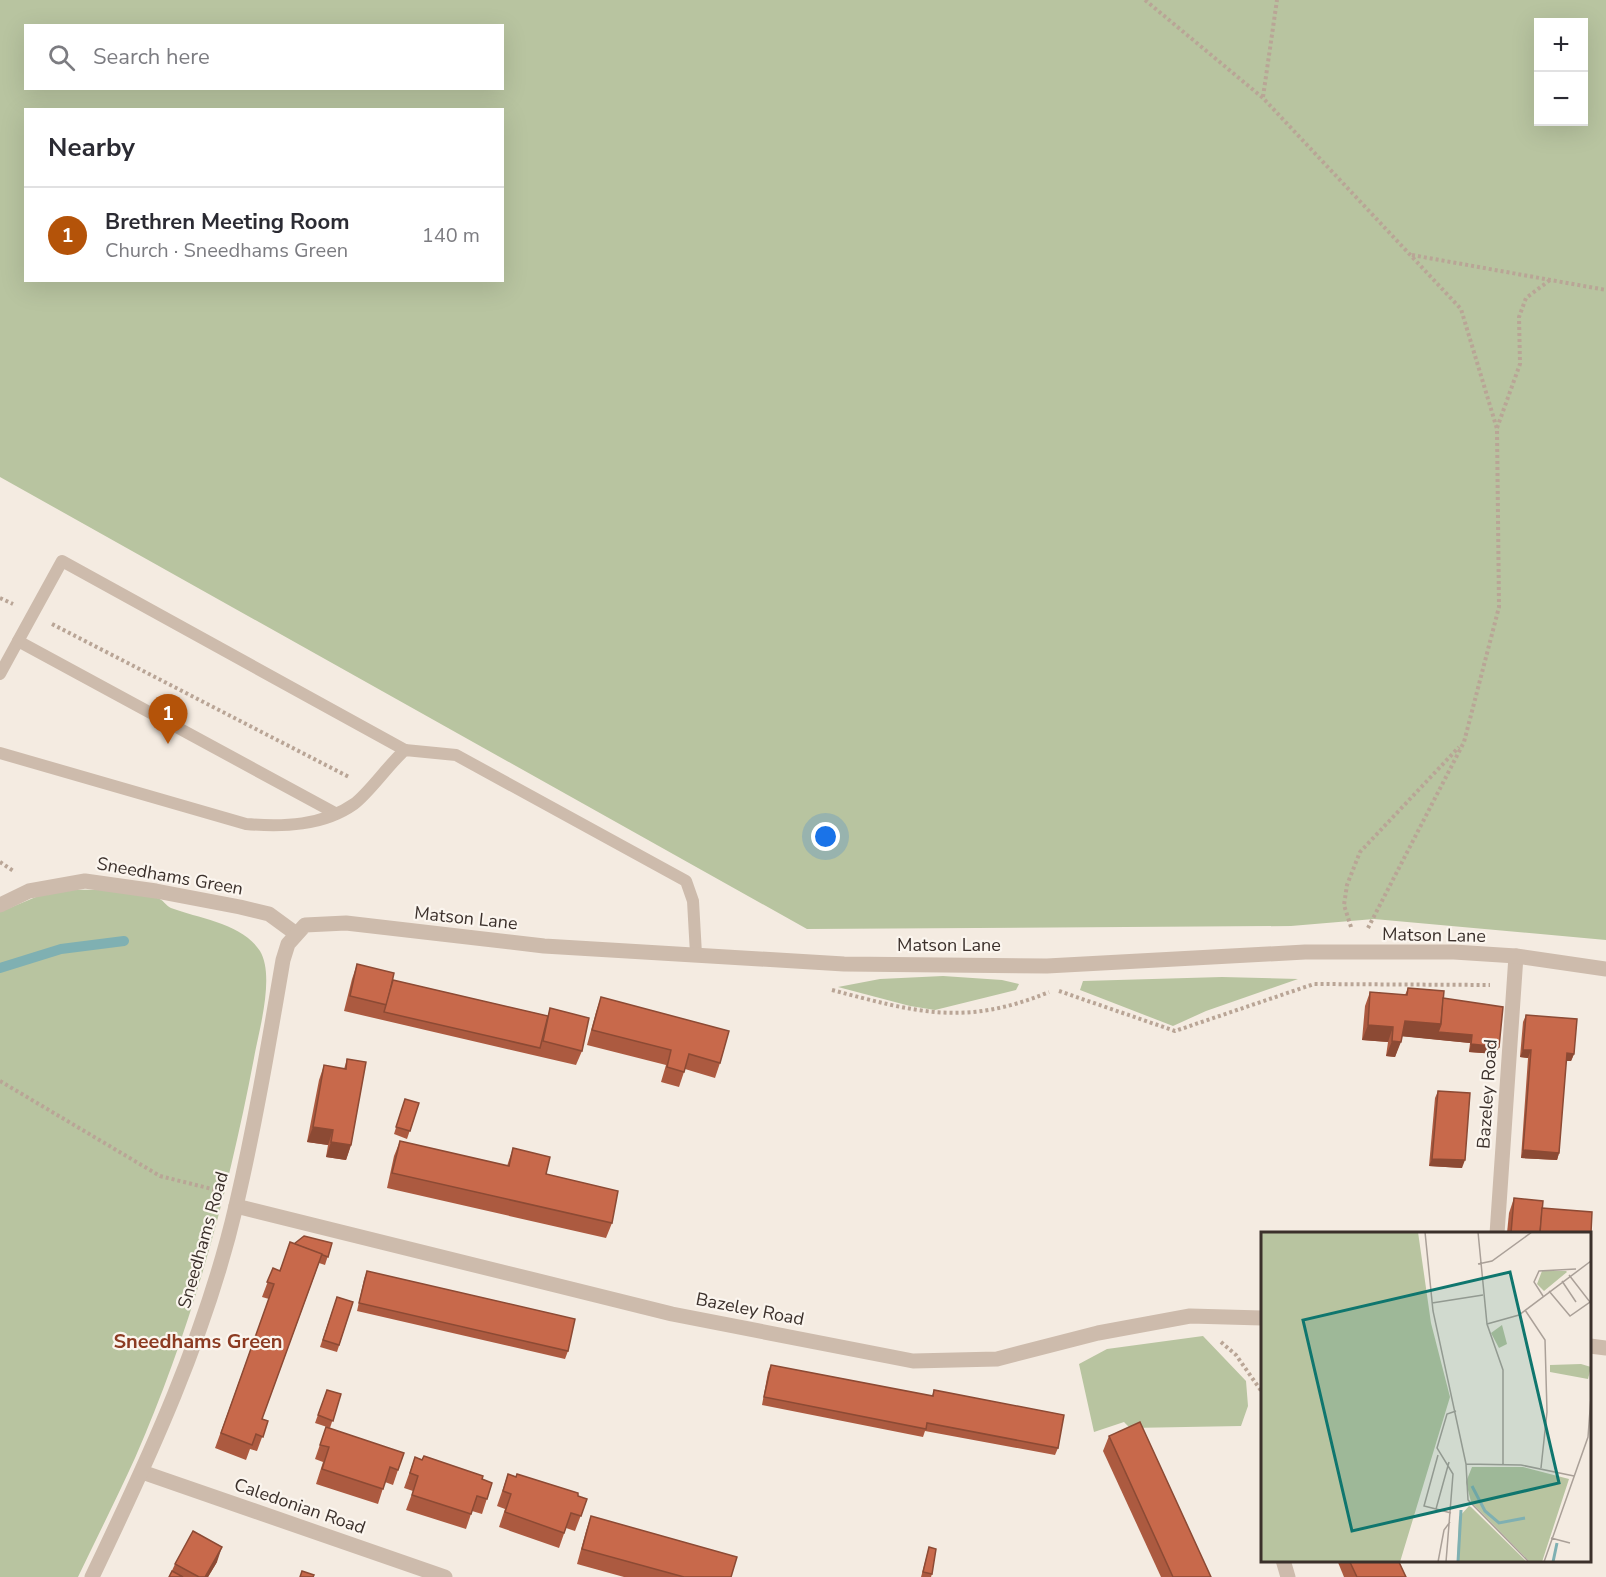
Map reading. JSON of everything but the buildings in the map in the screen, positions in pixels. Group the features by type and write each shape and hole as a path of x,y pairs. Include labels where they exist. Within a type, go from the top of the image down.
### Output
{"street":[{"name":"Sneedhams Green","path":"0,904 29,891 84,881 156,891 269,914 295,933"},
{"name":"Matson Lane","path":"295,933 311,922 330,922 544,946 810,962 1047,966 1353,949 1516,956 1606,969"},
{"name":"Sneedhams Road","path":"92,1577 142,1473 196,1334 236,1206 283,960 295,933"},
{"name":"Bazeley Road","path":"1497,1232 1516,956"},
{"name":"Bazeley Road","path":"236,1206 672,1314 914,1361 997,1359 1098,1333 1190,1316 1261,1318"},
{"path":"1591,1346 1606,1347"},
{"name":"Caledonian Road","path":"142,1473 445,1577"},
{"path":"1284,1562 1288,1577"}],"lane":[{"path":"0,674 62,561 405,750 456,754 686,882 693,901 696,954"},
{"path":"18,641 335,813"},
{"path":"0,753 246,824 279,826 317,821 355,803 405,750"}],"path":[{"path":"1145,0 1263,98 1461,309 1497,429 1499,607 1464,742 1374,919 1353,949"},
{"path":"1263,98 1277,0"},
{"path":"1412,255 1606,290"},
{"path":"1497,429 1520,364 1519,317 1526,298 1550,280"},
{"path":"0,598 369,787"},
{"path":"1353,949 1344,905 1347,885 1360,852 1464,742"},
{"path":"810,962 816,985 916,1012 947,1015 995,1009 1055,989 1175,1031 1314,984 1470,984 1514,987"},
{"path":"0,1081 160,1176 225,1192 236,1206"},
{"path":"1190,1316 1236,1355 1261,1389"}],"green space":[{"path":"0,0 1606,0 1606,940 1374,919 1291,926 807,929 0,477"},
{"name":"Sneedhams Green","path":"71,890 115,890 147,895 159,899 171,908 232,928 243,934 260,951 266,974 266,988 244,1109 206,1261 174,1361 128,1473 78,1577 0,1577 0,912 43,894"},
{"path":"943,976 1002,980 1019,984 1016,990 935,1010 910,1006 838,987 880,979"},
{"path":"1222,977 1298,979 1206,1011 1173,1026 1080,990 1083,981"},
{"path":"1203,1336 1246,1381 1248,1406 1241,1426 1130,1428 1124,1422 1094,1432 1079,1364 1107,1349"}],"waterway":[{"path":"0,968 61,949 124,941"}],"place":[{"name":"Brethren Meeting Room","path":"168,744"}],"district":[{"name":"Sneedhams Green","path":"198,1341"}]}
